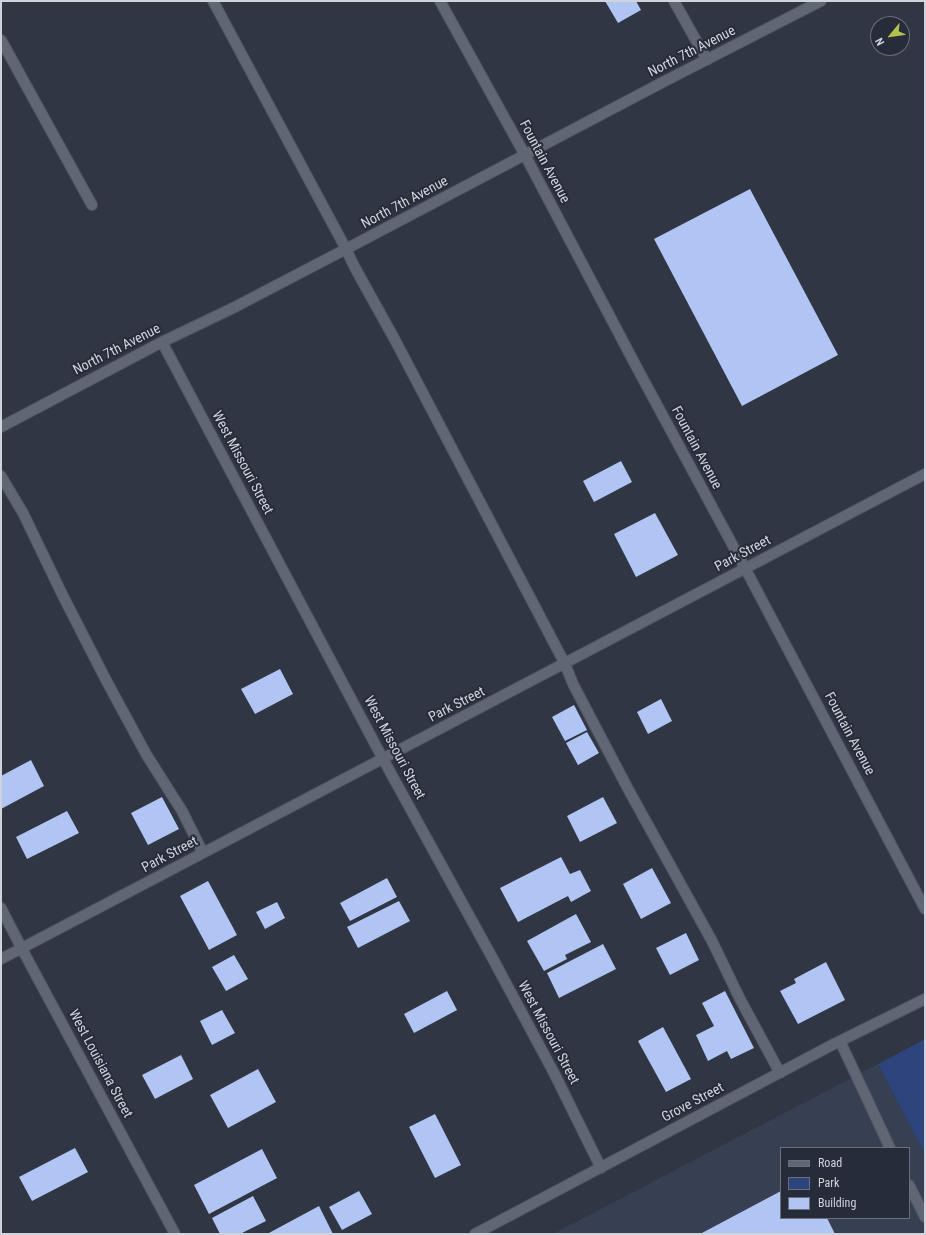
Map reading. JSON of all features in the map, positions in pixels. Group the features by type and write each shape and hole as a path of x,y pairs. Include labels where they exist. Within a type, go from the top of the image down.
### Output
{"street":[{"path":"213,1 395,340 565,664 573,684 712,941 740,999 780,1073"},
{"name":"Fountain Avenue","path":"440,1 525,155 925,909"},
{"path":"674,1 707,60"},
{"name":"North 7th Avenue","path":"1,426 162,342 233,308 821,1"},
{"path":"1,40 92,205"},
{"name":"West Missouri Street","path":"162,342 383,758 493,958 554,1073 601,1168"},
{"name":"Park Street","path":"1,959 925,474"},
{"path":"1,476 23,513 63,596 146,754 182,811 204,853"},
{"name":"West Louisiana Street","path":"1,908 175,1234"},
{"name":"Grove Street","path":"475,1234 780,1073 925,999"},
{"path":"840,1042 890,1147"},
{"path":"910,1187 925,1217"}],"shaded area":[{"path":"878,1064 925,1154 925,1234 553,1234"}],"green space":[{"path":"925,1039 925,1154 878,1064"}],"building":[{"path":"605,1 636,1 641,10 618,23"},
{"path":"750,189 838,355 742,406 654,239"},
{"path":"621,461 632,482 594,502 583,481"},
{"path":"655,513 678,555 636,577 614,534"},
{"path":"280,669 293,694 255,714 241,689"},
{"path":"661,699 672,721 648,734 637,712"},
{"path":"574,705 587,730 565,741 552,717"},
{"path":"587,732 599,753 578,765 566,743"},
{"path":"31,760 44,786 1,809 1,776"},
{"path":"162,797 179,829 148,845 131,813"},
{"path":"603,797 617,823 580,842 567,816"},
{"path":"67,811 79,833 27,859 16,837"},
{"path":"561,857 570,874 580,870 591,891 571,902 568,896 518,922 500,888"},
{"path":"652,868 671,903 641,919 623,884"},
{"path":"387,878 397,897 350,921 340,903"},
{"path":"208,881 237,935 209,950 180,896"},
{"path":"399,901 410,921 358,948 347,927"},
{"path":"277,902 285,918 265,929 256,912"},
{"path":"576,914 591,942 565,955 567,959 544,971 527,941"},
{"path":"686,933 699,960 670,975 656,948"},
{"path":"603,944 616,969 559,998 547,973"},
{"path":"234,955 248,979 226,991 212,967"},
{"path":"826,962 845,1000 798,1024 780,991 796,983 794,979"},
{"path":"447,991 457,1010 414,1033 404,1014"},
{"path":"725,991 754,1048 731,1059 727,1051 708,1061 696,1035 714,1026 702,1003"},
{"path":"222,1010 235,1033 212,1045 200,1021"},
{"path":"663,1027 691,1079 666,1092 638,1041"},
{"path":"181,1055 193,1079 155,1099 142,1075"},
{"path":"258,1069 276,1102 228,1128 210,1095"},
{"path":"435,1114 461,1165 435,1178 409,1127"},
{"path":"75,1148 88,1172 32,1201 19,1177"},
{"path":"262,1149 277,1178 209,1214 194,1185"},
{"path":"359,1191 372,1214 342,1230 329,1207"},
{"path":"780,1192 780,1219 828,1219 835,1234 700,1234"},
{"path":"253,1196 266,1221 240,1234 220,1234 212,1218"},
{"path":"319,1206 333,1234 267,1234"}]}
